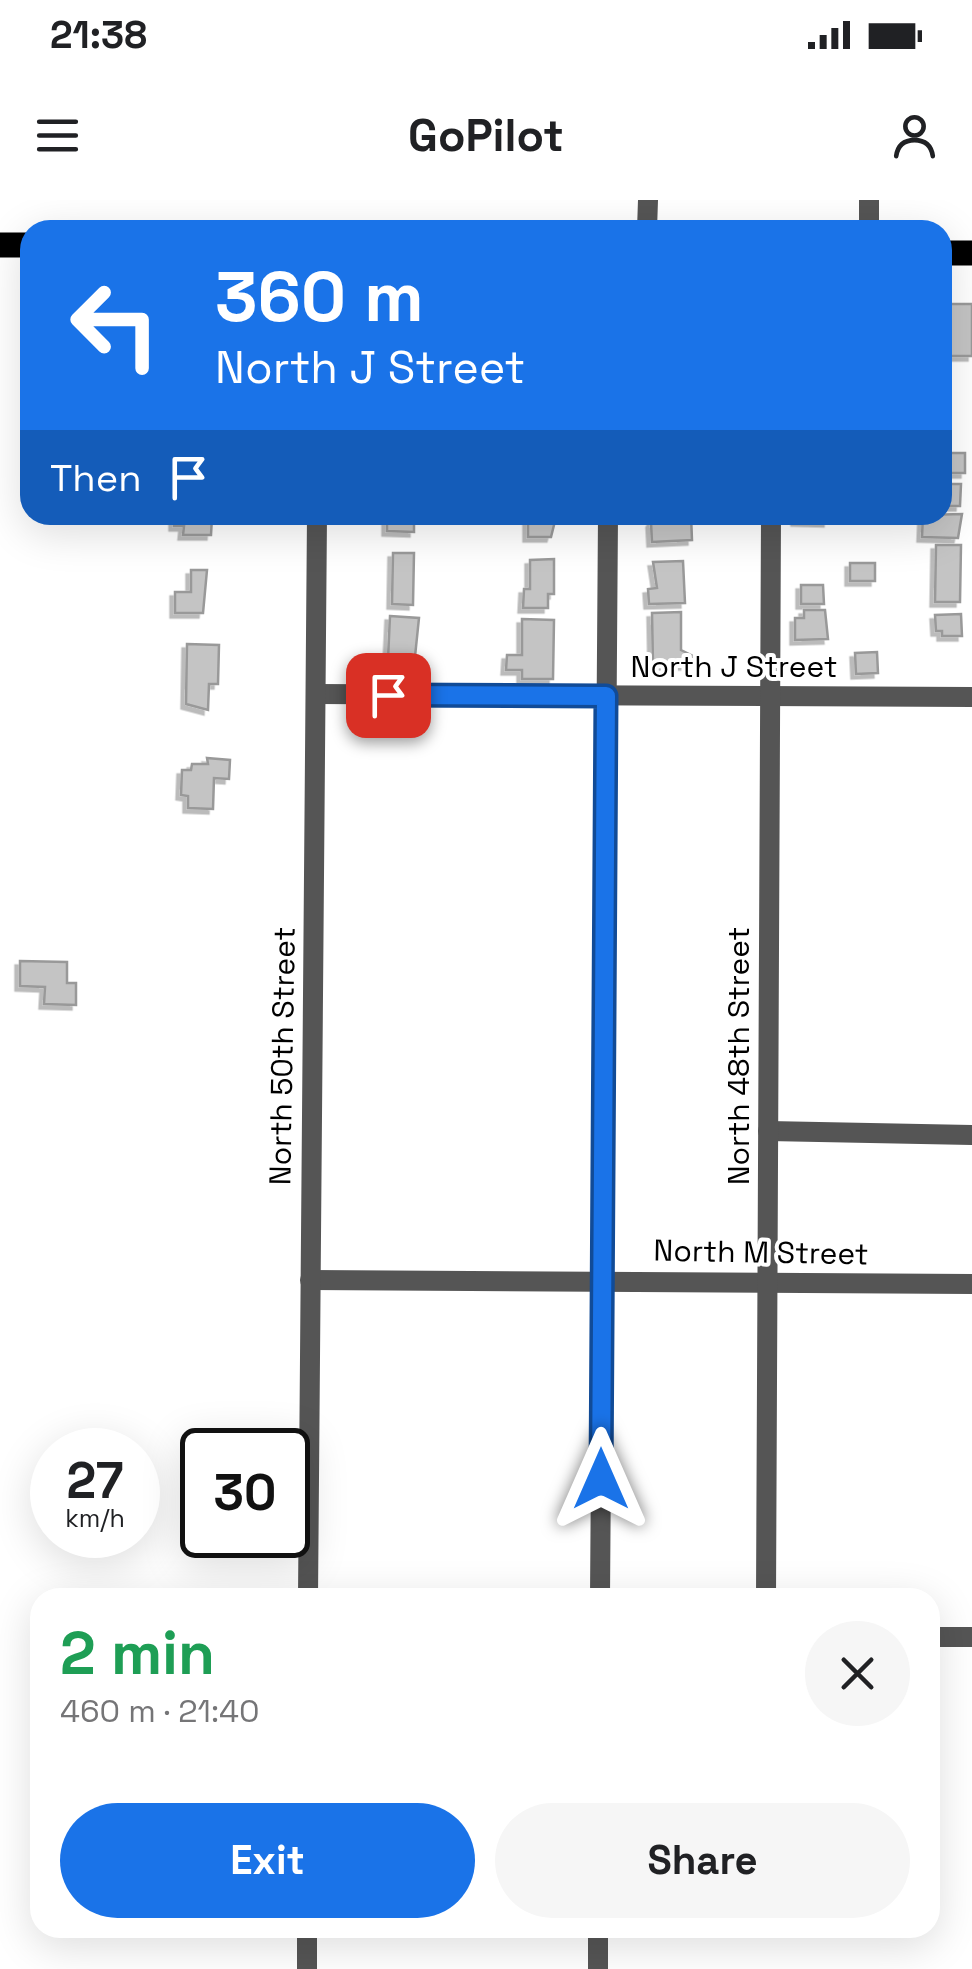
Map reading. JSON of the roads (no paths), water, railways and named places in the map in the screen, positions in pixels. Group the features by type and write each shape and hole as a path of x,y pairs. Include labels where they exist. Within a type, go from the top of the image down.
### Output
{"street":[{"name":"North 50th Street","path":"308,1588 316,525"},
{"path":"600,1588 608,525"},
{"name":"North 48th Street","path":"766,1588 771,525"},
{"name":"North J Street","path":"316,694 972,697"},
{"path":"768,1131 972,1135"},
{"name":"North M Street","path":"310,1280 972,1284"},
{"path":"940,1637 972,1637"},
{"path":"307,1938 307,1969"},
{"path":"598,1938 598,1969"}]}
